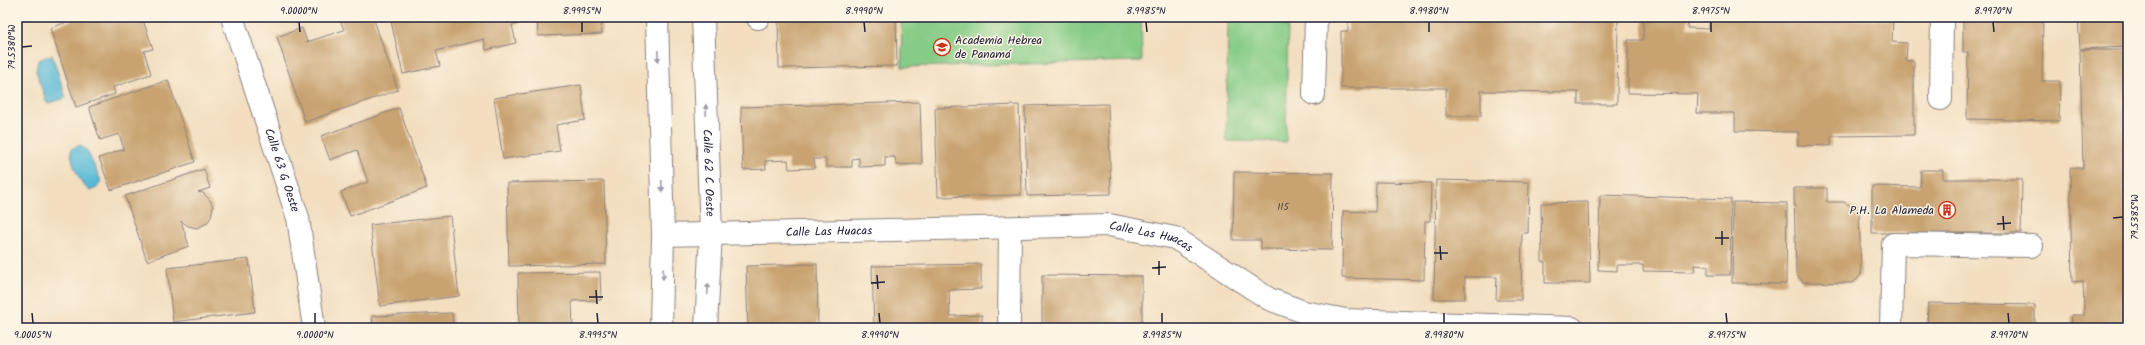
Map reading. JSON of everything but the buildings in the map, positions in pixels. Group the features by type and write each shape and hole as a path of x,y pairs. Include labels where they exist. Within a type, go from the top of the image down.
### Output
{"street":[{"path":"657,17 663,235 661,328"},
{"name":"Calle 62 C Oeste","path":"703,17 711,233 706,328"},
{"path":"1314,94 1316,17"},
{"path":"1941,99 1942,17"},
{"name":"Calle 63 G Oeste","path":"235,18 298,218 314,328"},
{"name":"Calle Las Huacas","path":"663,235 1109,225 1174,238 1269,299 1311,314 1346,320 1572,328"},
{"path":"1009,328 1010,228"},
{"path":"1891,328 1893,244 2032,246"}],"green space":[{"path":"901,17 1141,17 1142,61 902,67"},
{"path":"1228,17 1288,18 1286,142 1226,141"}],"water":[{"path":"52,55 66,98 47,104 36,71 38,60"},
{"path":"80,145 87,150 101,181 97,188 90,191 79,178 72,160 71,149"}],"place":[{"name":"Academia Hebrea de Panamá","path":"942,47"},
{"name":"P.H. La Alameda","path":"1947,210"}]}
